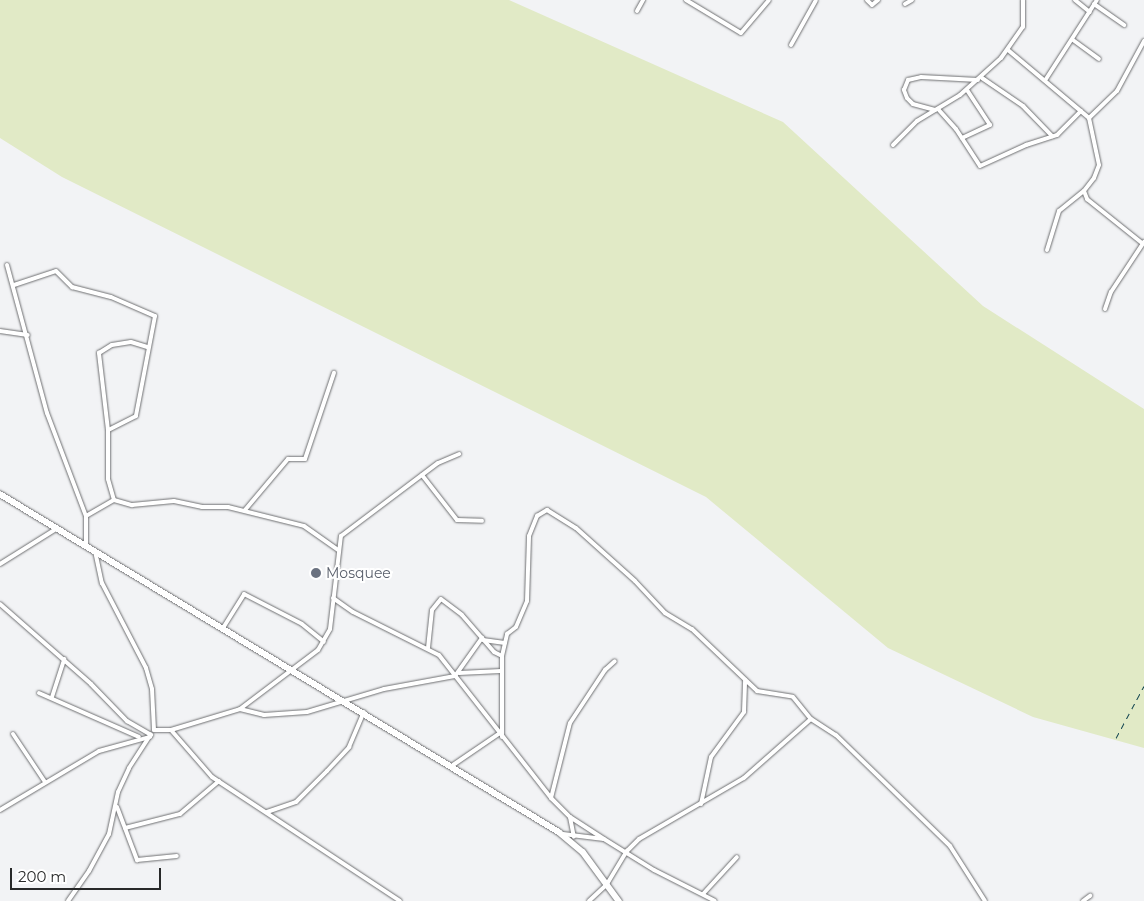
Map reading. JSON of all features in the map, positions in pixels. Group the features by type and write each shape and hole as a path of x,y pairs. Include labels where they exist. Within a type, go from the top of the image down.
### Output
{"street":[{"path":"637,11 643,0"},
{"path":"686,0 741,34 768,1"},
{"path":"761,0 768,1"},
{"path":"791,44 816,0"},
{"path":"867,0 872,4 878,0"},
{"path":"905,4 912,0"},
{"path":"893,144 917,121 967,90 1008,50 1023,27 1023,0"},
{"path":"1075,0 1090,12"},
{"path":"1046,79 1074,40 1096,2 1124,25"},
{"path":"1074,40 1099,59"},
{"path":"1089,118 1117,91 1144,41"},
{"path":"1008,50 1046,79 1089,118 1099,165 1094,178 1084,191 1059,212 1047,250"},
{"path":"1052,136 1023,106 980,79 922,77 908,80 904,90 907,98 913,104 936,109 962,138 980,166 1052,136 1066,129 1081,111"},
{"path":"962,138 990,125 967,90"},
{"path":"1084,191 1089,202 1105,211 1133,238 1143,242 1111,292 1105,309"},
{"path":"6,265 14,285 28,335 47,413 86,516 86,546"},
{"path":"14,285 56,271 72,288 152,313 156,320 147,347 143,389 136,416 108,430"},
{"path":"0,331 28,335"},
{"path":"114,500 108,479 108,430 99,353 112,345 122,344 147,347"},
{"path":"245,510 288,459 306,459 334,373"},
{"path":"154,730 171,730 240,709 294,670 324,642 330,629 338,550 345,531 438,463 459,454"},
{"path":"422,475 457,520 482,521"},
{"path":"0,494 453,765 559,832 583,852 620,901"},
{"path":"86,516 114,500 132,505 174,501 202,507 245,510 304,526 338,550"},
{"path":"501,735 502,656 508,631 517,625 527,601 529,536 537,516 548,510 572,524 635,581 665,613 692,629 745,680 765,694 793,698 811,719 848,746 867,769 950,846 985,901"},
{"path":"0,564 56,529"},
{"path":"68,901 89,871 109,834 129,768 154,730 152,689 146,668 102,582 95,551"},
{"path":"223,628 244,594 302,624 324,642"},
{"path":"333,598 353,612 440,655 551,798 570,817 627,851 654,870 715,901"},
{"path":"428,648 432,610 441,600 462,615 482,639 502,656"},
{"path":"0,604 64,659 127,721 150,736"},
{"path":"482,639 505,642"},
{"path":"457,675 482,639"},
{"path":"52,697 64,659"},
{"path":"551,798 570,723 604,670 614,661"},
{"path":"240,709 264,715 282,715 348,702 384,690 457,675 501,671"},
{"path":"701,804 711,757 744,712 745,680"},
{"path":"39,693 52,697 139,738"},
{"path":"267,812 296,802 327,771 349,747 364,712"},
{"path":"589,901 607,884 627,851 639,839 744,778 811,719"},
{"path":"171,730 205,772 400,901"},
{"path":"13,734 45,782"},
{"path":"453,765 501,735"},
{"path":"0,810 99,751 150,736"},
{"path":"125,828 180,814 219,781"},
{"path":"117,805 139,862 177,856"},
{"path":"570,817 574,837"},
{"path":"559,832 574,837 604,839"},
{"path":"703,894 737,857"},
{"path":"1083,901 1090,896"}],"green space":[{"path":"0,0 509,0 783,122 983,306 1144,409 1144,748 1033,717 888,648 706,497 62,177 0,138"}],"ferry route":[{"path":"1116,738 1144,686"}],"place":[{"name":"Mosquee","path":"316,573"}]}
